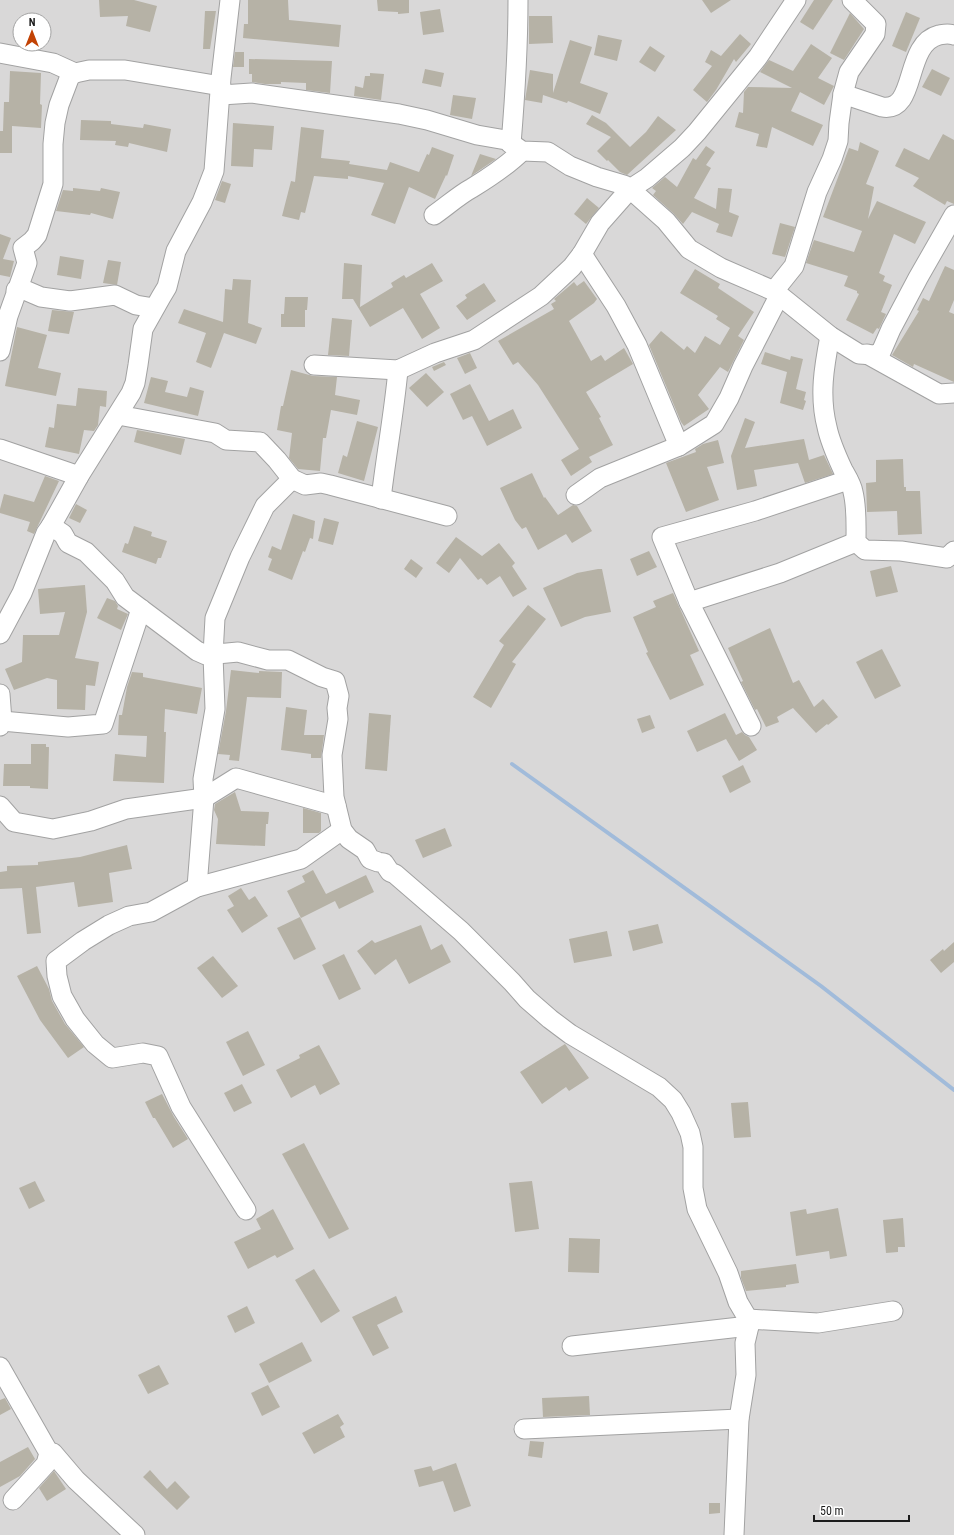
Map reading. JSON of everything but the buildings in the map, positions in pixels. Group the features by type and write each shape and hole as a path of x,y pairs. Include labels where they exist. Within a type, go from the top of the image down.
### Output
{"street":[{"path":"0,634 22,593 46,532 51,526 79,476 131,394 135,383 143,330 167,287 176,251 202,202 214,171 230,0"},
{"path":"434,215 513,160 516,148 518,0"},
{"path":"314,365 398,370 435,353 474,340 540,296 572,267 582,254 600,223 630,189 647,178 682,148 697,132 758,57 796,0"},
{"path":"576,495 600,478 679,446 714,424 729,398 776,293 794,266 817,192 832,159 838,141 843,94 849,72 875,34 876,24 852,0"},
{"path":"843,94 882,107 888,108 895,106 902,99 907,88 915,59 921,48 932,37 949,33 954,35"},
{"path":"0,53 53,64 75,73"},
{"path":"0,351 4,310 16,290 26,262 23,248 32,241 36,235 53,184 53,144 58,111 70,76 75,73 89,70 125,70 221,91 252,92 399,114 440,123 477,135 506,140 516,148 548,152 570,166 630,189 666,221 689,249 721,268 776,293 830,336 859,354 875,355 881,352 891,329 918,278 954,215"},
{"path":"582,254 616,306 637,345 679,446"},
{"path":"16,290 20,288 41,297 70,301 115,295 136,305 154,308"},
{"path":"830,336 823,375 823,406 832,444 853,491 856,508 856,542 865,550 901,551 947,558 954,551"},
{"path":"867,354 940,394 954,393"},
{"path":"381,499 398,370"},
{"path":"118,415 215,433 226,440 260,442 292,479 305,485 321,483 447,516"},
{"path":"0,449 79,476"},
{"path":"198,887 204,798 203,779 215,709 213,655 215,618 240,557 264,506 292,479"},
{"path":"751,726 689,602 662,537 755,511 848,480"},
{"path":"51,526 63,534 68,543 86,552 115,581 125,597 178,636 190,647 206,655 224,652 238,652 268,660 288,660 322,677 335,681 339,696 337,708 338,719 332,755 334,797 342,830 350,839 365,850 370,859 384,863 390,872 395,874 461,931 527,999 550,1019 570,1034 659,1087 673,1100 681,1113 692,1140 694,1167 693,1188 697,1209 728,1273 738,1302 749,1322 745,1343 746,1375 739,1419 734,1535"},
{"path":"689,602 780,573 856,542"},
{"path":"0,694 1,723 68,727 102,724 141,609"},
{"path":"0,806 14,822 53,829 91,821 126,809 204,798 236,778 336,806"},
{"path":"246,1210 181,1107 158,1056 143,1053 112,1058 95,1044 75,1019 62,996 57,976 56,961 83,941 109,925 129,916 151,912 198,887 301,859 342,830"},
{"path":"572,1346 749,1322 818,1322 893,1311"},
{"path":"0,1367 6,1392 50,1453 53,1453 76,1480 135,1535"},
{"path":"524,1429 739,1419"},
{"path":"13,1500 46,1464 50,1453"}],"shaded area":[{"path":"0,0 954,0 954,1535 0,1535"}],"waterway":[{"path":"512,764 821,986 954,1090"}]}
